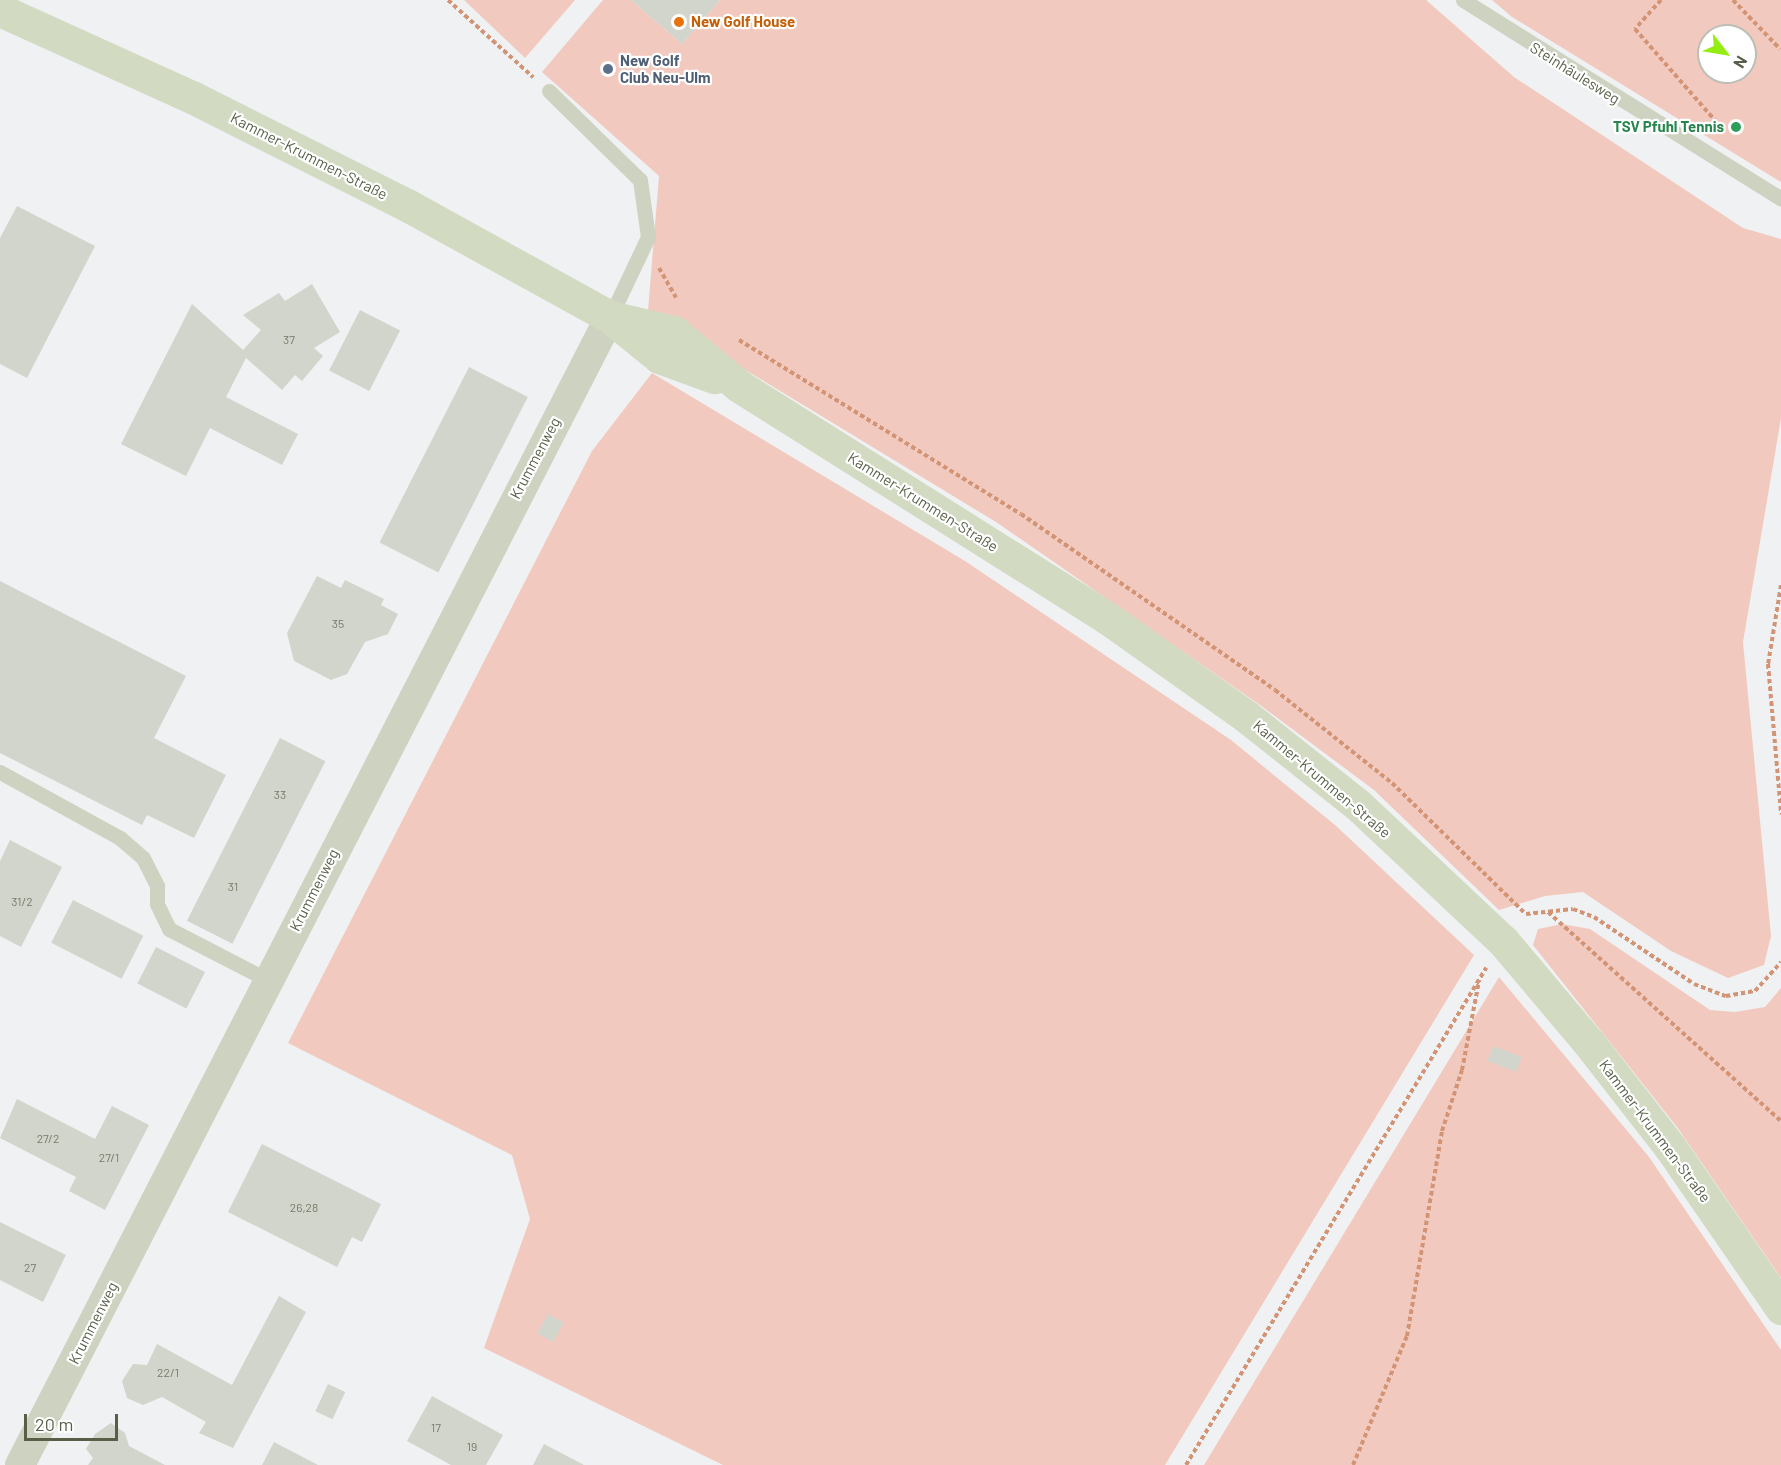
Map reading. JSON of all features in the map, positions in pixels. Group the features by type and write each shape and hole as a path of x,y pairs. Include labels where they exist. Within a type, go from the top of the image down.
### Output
{"street":[{"name":"Kammer-Krummen-Straße","path":"0,10 192,97 386,194 610,317 674,332 739,386 1106,617 1247,717 1358,805 1503,941 1589,1043 1670,1147 1781,1308"},
{"name":"Krummenweg","path":"20,1465 610,317"}],"lane":[{"name":"Steinhäulesweg","path":"1463,0 1781,199"},
{"path":"549,91 640,180 648,237 610,317"},
{"path":"0,772 120,838 143,858 157,886 156,904 169,929 268,980"}],"path":[{"path":"448,0 549,91"},
{"path":"1661,0 1635,29 1719,125"},
{"path":"1733,0 1780,48"},
{"path":"1781,585 1768,664 1781,814"},
{"path":"1526,914 1573,909 1594,916 1694,984 1726,996 1755,991 1781,963"},
{"path":"1547,911 1781,1121"},
{"path":"1186,1465 1479,977 1462,1070 1435,1165 1407,1336 1353,1465"}],"shaded area":[{"path":"464,0 575,0 525,58"},
{"name":"New Golf Club Neu-Ulm","path":"603,0 631,0 682,44 720,0 1426,0 1514,77 1743,228 1781,239 1781,418 1743,642 1771,936 1764,965 1728,978 1671,951 1583,892 1545,896 1499,910 1374,790 1260,705 996,522 648,311 659,176 542,72"},
{"name":"TSV Pfuhl Tennis","path":"1492,0 1781,0 1781,182 1512,17"},
{"path":"652,373 965,561 1231,740 1335,825 1474,955 1165,1465 723,1465 484,1348 530,1219 512,1155 288,1043 592,451"},
{"path":"1562,924 1590,929 1710,1010 1735,1012 1765,1007 1781,988 1781,1278 1677,1127 1533,945 1538,929"},
{"path":"1499,977 1649,1157 1781,1350 1781,1465 1204,1465"}],"building":[{"name":"New Golf House","path":"631,0 720,0 682,44"},
{"path":"17,206 95,246 27,378 0,364 0,238"},
{"path":"312,284 340,332 314,348 323,356 302,381 295,375 282,390 246,358 226,397 298,434 282,465 210,428 186,476 121,444 192,304 243,350 261,330 243,315 279,293 285,301"},
{"path":"360,310 400,330 369,391 329,371"},
{"path":"469,367 528,397 438,572 380,543"},
{"path":"317,576 341,588 345,580 384,599 381,605 398,614 388,634 365,642 347,674 331,680 294,661 287,633"},
{"path":"0,581 186,676 154,738 226,775 194,838 147,815 142,825 0,753"},
{"path":"280,738 325,761 232,944 187,921"},
{"path":"10,840 62,867 21,947 0,936 0,861"},
{"path":"73,900 143,936 122,979 51,943"},
{"path":"156,947 205,972 186,1009 137,984"},
{"path":"1493,1046 1522,1057 1516,1072 1487,1061"},
{"path":"17,1099 95,1139 112,1106 149,1125 105,1210 69,1191 76,1177 0,1138"},
{"path":"262,1144 381,1204 362,1242 352,1237 337,1267 228,1212"},
{"path":"0,1222 66,1255 43,1302 0,1280"},
{"path":"279,1296 306,1312 233,1448 199,1433 206,1422 162,1397 143,1405 127,1398 122,1381 133,1364 147,1365 157,1344 232,1385"},
{"path":"548,1314 564,1323 553,1342 537,1333"},
{"path":"328,1384 345,1392 333,1419 315,1411"},
{"path":"432,1396 503,1435 486,1465 451,1465 407,1441"},
{"path":"111,1423 125,1433 129,1446 165,1465 88,1465 93,1458 86,1449 95,1434"},
{"path":"274,1442 318,1465 262,1465"},
{"path":"544,1444 584,1465 533,1465"}],"place":[{"name":"New Golf House","path":"679,22"},
{"name":"New Golf Club Neu-Ulm","path":"608,69"},
{"name":"TSV Pfuhl Tennis","path":"1736,127"}]}
